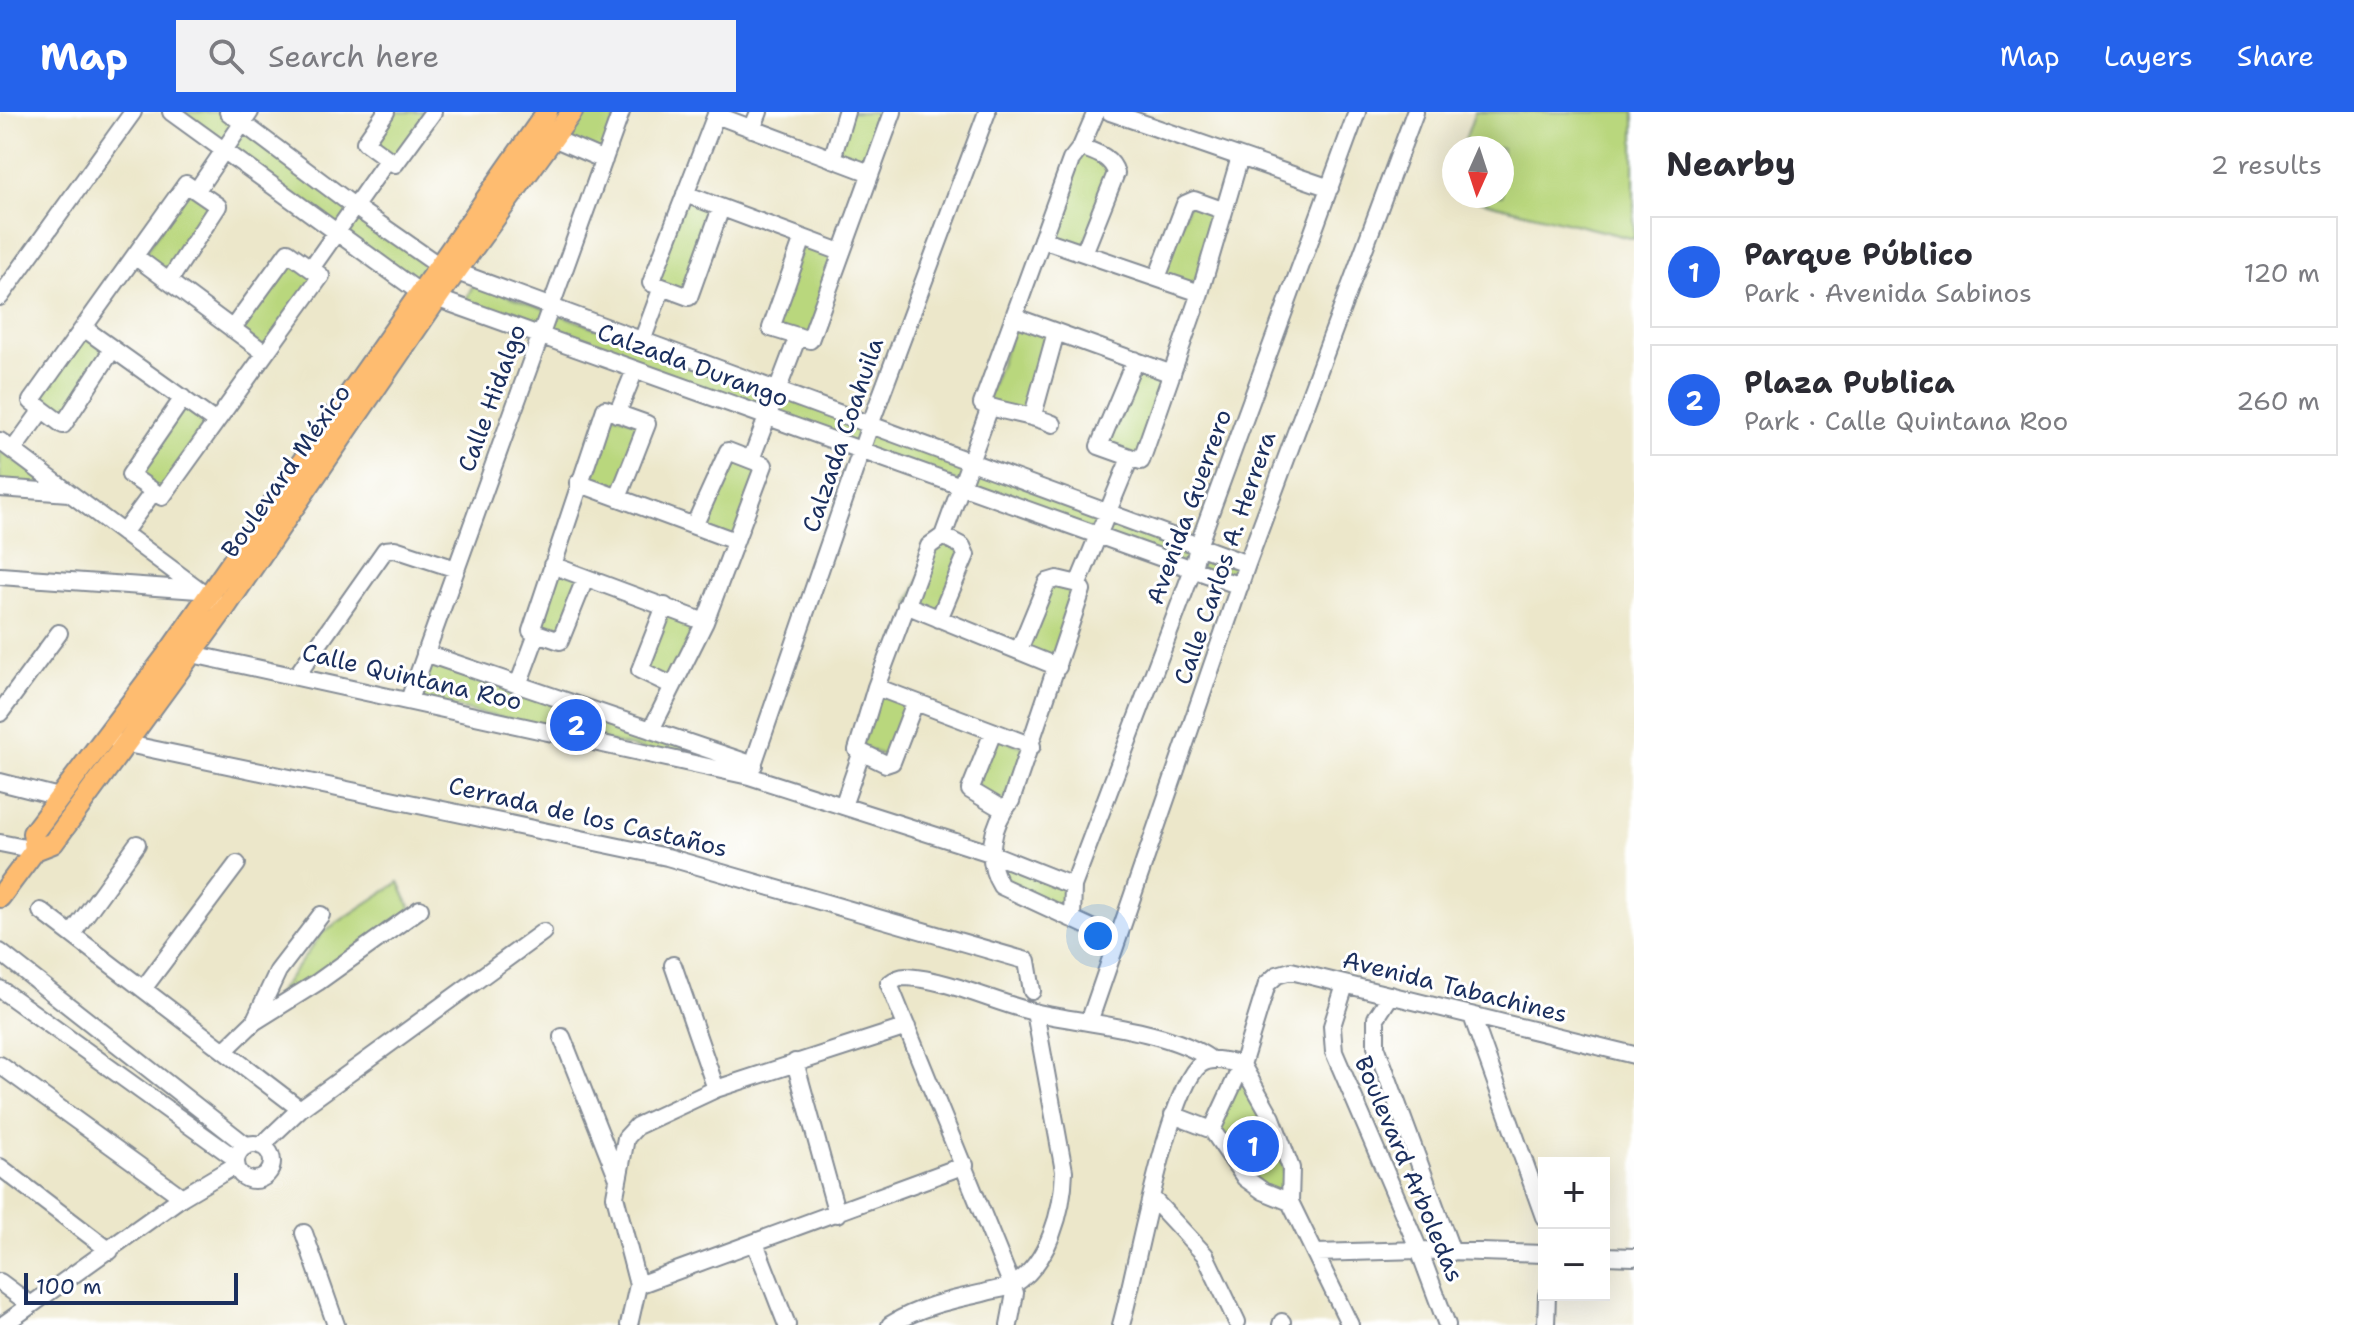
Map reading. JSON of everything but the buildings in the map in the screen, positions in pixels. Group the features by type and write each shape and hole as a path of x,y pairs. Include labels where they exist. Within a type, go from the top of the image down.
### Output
{"main road":[{"name":"Boulevard México","path":"35,850 33,833 211,598 428,296 547,112"},
{"name":"Boulevard México","path":"447,268 572,112"},
{"name":"Boulevard México","path":"0,897 35,850 53,843 192,654 211,598"}],"street":[{"path":"0,297 133,112"},
{"name":"Calzada Durango","path":"171,112 337,236 428,296 1240,586"},
{"name":"Calzada Durango","path":"228,112 247,117 355,207 447,268 1247,564"},
{"path":"386,112 365,142 395,164 433,112"},
{"name":"Calle Hidalgo","path":"409,700 621,112"},
{"path":"752,129 759,112"},
{"path":"832,159 846,112"},
{"path":"803,238 771,328 810,340 893,112"},
{"name":"Calzada Coahuila","path":"752,771 870,425 987,112"},
{"path":"1053,424 1033,415 982,404 1071,160 1081,147 1096,112"},
{"path":"1110,112 1330,188"},
{"name":"Avenida Guerrero","path":"1072,919 1073,886 1193,569 1198,546 1357,112"},
{"name":"Calle Carlos A. Herrera","path":"1089,1022 1247,564 1415,112"},
{"path":"721,208 689,297 651,283 716,113 870,173"},
{"path":"197,190 247,117"},
{"path":"553,138 604,160"},
{"path":"1081,147 1104,156 1113,163 1116,173 1084,253"},
{"path":"1135,360 1099,446 1141,461 1200,293 1240,157"},
{"path":"312,267 337,236 388,159"},
{"path":"112,350 63,425 31,401 186,184 218,206 169,281"},
{"path":"685,194 841,252"},
{"path":"1157,278 1185,204 1194,200 1222,210"},
{"path":"1042,239 1200,293"},
{"path":"183,398 130,475 162,497 321,276 288,252 232,329"},
{"path":"136,257 265,353"},
{"path":"642,341 662,287"},
{"path":"1015,317 1172,374"},
{"path":"85,329 214,421"},
{"path":"1033,415 1056,332"},
{"path":"752,457 798,336"},
{"path":"617,414 635,370"},
{"path":"915,702 892,762 886,764 861,754 856,744 906,605 929,546 943,536 990,407"},
{"path":"585,579 560,641 531,631 605,409 647,424 618,498"},
{"path":"42,410 6,446 211,598"},
{"path":"651,730 705,622 764,465 752,457 728,451 694,526"},
{"path":"1078,584 1101,537 1130,458"},
{"path":"578,483 735,541"},
{"path":"0,488 69,493"},
{"path":"123,533 153,492"},
{"path":"939,619 966,555 962,546 943,536"},
{"path":"297,675 385,550 395,549 456,569"},
{"path":"552,565 705,622"},
{"path":"0,576 211,598"},
{"path":"1019,650 1047,582 1057,579 1078,584 1082,590 1058,667 1011,801 1002,809 990,853 993,873 1001,886 1098,931"},
{"path":"906,605 1058,667"},
{"path":"665,606 640,670 673,686"},
{"path":"0,713 59,633"},
{"path":"518,685 537,634"},
{"name":"Calle Quintana Roo","path":"425,653 651,730 843,806 990,853 1073,886"},
{"name":"Calle Quintana Roo","path":"192,654 752,771"},
{"path":"876,687 1032,746"},
{"path":"993,732 970,790 1002,809"},
{"name":"Cerrada de los Castaños","path":"102,738 517,823 732,874 1027,961 1032,991"},
{"path":"843,806 861,754"},
{"path":"0,782 59,797"},
{"path":"0,843 35,850"},
{"path":"72,934 137,844"},
{"path":"143,989 237,864"},
{"path":"224,1051 254,1022 318,982 420,909"},
{"path":"41,911 300,1109"},
{"path":"254,1022 278,971 321,915"},
{"path":"3,1325 245,1154 300,1109 543,932"},
{"path":"0,952 245,1154"},
{"path":"673,965 716,1089"},
{"name":"Avenida Tabachines","path":"1242,1065 1267,984 1277,975 1291,971 1634,1055"},
{"path":"1009,1325 1016,1300 1012,1285 891,992 889,984 896,979 905,977 975,992 1035,1012 1193,1047 1210,1059 1242,1065 1272,1118 1291,1168 1290,1202 1350,1325"},
{"name":"Boulevard Arboledas","path":"1345,985 1332,1026 1334,1052 1419,1250 1447,1325"},
{"path":"0,989 245,1154"},
{"path":"1391,995 1376,1018 1376,1046 1452,1252"},
{"path":"890,1325 943,1303 1012,1285 1039,1259 1063,1194 1060,1145 1035,1012"},
{"path":"1472,1016 1538,1200"},
{"path":"629,1325 638,1285 615,1196 626,1138 637,1126 716,1089 907,1027"},
{"path":"562,1037 617,1176"},
{"path":"1121,1325 1173,1115 1194,1071 1210,1059"},
{"path":"795,1062 837,1214"},
{"path":"0,1065 182,1197"},
{"path":"1212,1130 1242,1065"},
{"path":"1173,1115 1212,1130 1245,1178 1263,1191 1290,1202"},
{"path":"638,1285 965,1165"},
{"path":"0,1167 110,1251"},
{"path":"1153,1199 1205,1255 1237,1322"},
{"path":"304,1233 336,1325"},
{"path":"755,1243 787,1325"},
{"path":"1316,1253 1419,1250 1538,1254"},
{"path":"1610,1256 1634,1257"},
{"path":"0,1282 31,1305"},
{"path":"1546,1325 1547,1301"}],"green space":[{"path":"174,112 225,112 435,265 419,289"},
{"path":"392,112 429,112 394,159 371,142"},
{"path":"587,112 618,112 602,156 564,140"},
{"path":"850,112 890,112 870,169 835,157"},
{"path":"1475,112 1634,112 1634,239 1508,208 1514,208 1514,136 1466,136"},
{"path":"1082,150 1111,165 1083,250 1047,237"},
{"path":"186,187 215,207 168,278 143,257"},
{"path":"686,196 720,208 688,296 654,282"},
{"path":"1189,203 1218,213 1199,289 1161,277"},
{"path":"803,242 838,254 809,339 773,327"},
{"path":"289,257 318,276 266,350 236,327"},
{"path":"474,283 1243,566 1238,583 463,305"},
{"path":"1017,320 1055,333 1032,413 985,403"},
{"path":"85,333 109,350 63,422 34,400"},
{"path":"1135,364 1168,375 1140,459 1103,445"},
{"path":"184,401 211,421 161,494 133,474"},
{"path":"606,411 644,424 618,496 581,483"},
{"path":"0,450 52,487 0,483"},
{"path":"729,453 763,465 734,540 696,525"},
{"path":"936,541 964,551 938,616 909,604"},
{"path":"552,566 584,579 560,640 531,630"},
{"path":"1049,585 1080,590 1056,664 1022,648"},
{"path":"665,608 702,623 673,684 643,671"},
{"path":"427,659 749,766 747,773 413,698"},
{"path":"880,693 911,705 889,758 861,746"},
{"path":"996,737 1027,748 1002,807 975,790"},
{"path":"992,857 1071,888 1071,917 1003,885"},
{"path":"399,882 411,909 266,1009 323,932"},
{"path":"1242,1065 1275,1128 1290,1202 1263,1191 1212,1130"}],"place":[{"name":"Plaza Publica","path":"576,725"},
{"name":"Parque Público","path":"1253,1146"}]}
